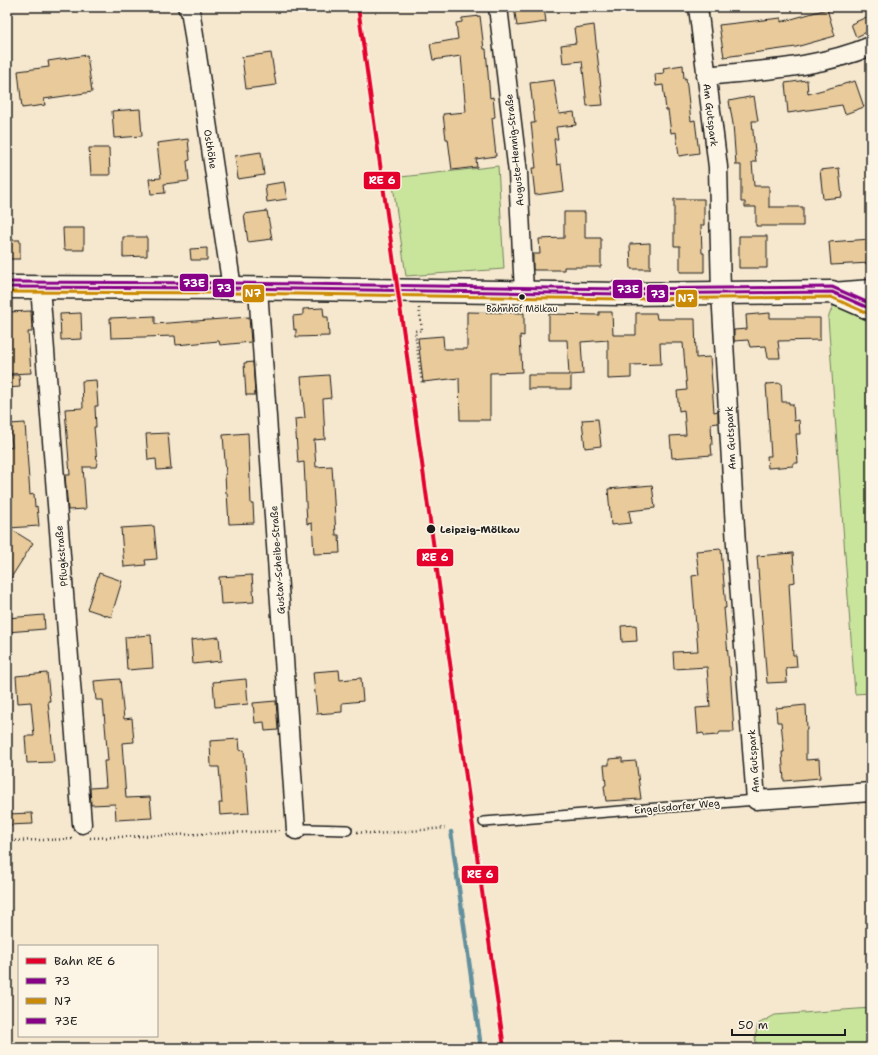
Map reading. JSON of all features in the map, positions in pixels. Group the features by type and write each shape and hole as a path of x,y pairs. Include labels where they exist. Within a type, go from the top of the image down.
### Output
{"street":[{"name":"Auguste-Hennig-Straße","path":"498,7 518,173 524,292"},
{"name":"Am Gutspark","path":"698,7 718,167 721,292 736,545 756,800"},
{"name":"Osthöhe","path":"190,8 232,288"},
{"name":"Am Gutspark","path":"706,76 800,66 855,53 871,46"},
{"path":"7,287 232,288 622,294 832,292 871,289"},
{"name":"Pflugkstraße","path":"40,288 83,831"},
{"name":"Gustav-Scheibe-Straße","path":"258,289 292,830"},
{"path":"832,292 871,309"},
{"name":"Engelsdorfer Weg","path":"756,800 871,792"}],"lane":[{"name":"Engelsdorfer Weg","path":"484,822 756,800"},
{"path":"292,830 347,830"}],"path":[{"path":"419,292 422,330 415,331 421,383"},
{"path":"347,830 376,834 445,828"},
{"path":"7,842 83,831 292,830"}],"green space":[{"path":"498,166 504,269 406,276 392,178"},
{"path":"833,306 851,309 871,319 871,693 855,694 828,318"},
{"path":"871,1008 871,1048 757,1048 755,1038 758,1024 775,1015"}],"building":[{"path":"514,7 544,7 546,22 517,26"},
{"path":"827,9 835,36 796,47 724,57 719,25 781,18 781,22"},
{"path":"871,15 871,30 856,37 851,24"},
{"path":"480,16 484,49 486,49 490,98 493,97 495,117 492,118 496,156 476,159 477,167 452,170 443,114 466,112 461,56 433,60 430,44 458,39 456,23 462,22 462,18"},
{"path":"594,25 603,105 587,106 582,61 563,63 561,45 576,43 574,28"},
{"path":"271,53 276,85 246,89 242,57"},
{"path":"87,55 92,92 44,99 45,105 22,108 18,71 49,67 48,61"},
{"path":"683,65 691,121 695,120 699,153 679,156 676,132 671,133 663,85 656,86 655,74 664,73 663,68"},
{"path":"554,80 559,114 574,112 576,125 556,127 558,139 554,139 557,165 561,164 564,191 535,195 532,168 536,168 531,123 535,123 530,83"},
{"path":"807,80 808,94 855,81 864,107 845,114 842,105 788,113 785,83"},
{"path":"754,96 758,121 752,121 756,162 752,162 754,186 769,186 769,207 803,207 803,226 756,226 756,207 745,207 745,202 741,202 741,165 736,165 733,124 729,101"},
{"path":"140,109 142,136 114,138 112,111"},
{"path":"188,139 190,160 187,161 189,181 164,184 165,193 151,194 149,179 161,178 157,143"},
{"path":"89,148 109,148 110,175 91,175"},
{"path":"261,152 264,175 238,179 235,156"},
{"path":"839,168 842,197 823,199 820,170"},
{"path":"284,182 287,199 267,202 265,185"},
{"path":"674,199 704,199 704,225 701,225 702,253 704,253 704,272 680,272 680,246 674,246"},
{"path":"267,211 272,239 248,242 244,214"},
{"path":"564,212 585,212 585,238 601,238 601,267 564,267 564,270 533,270 533,254 540,254 539,239 564,238"},
{"path":"63,228 84,228 84,250 64,250"},
{"path":"739,236 767,236 767,268 739,268"},
{"path":"123,237 147,237 147,256 123,257"},
{"path":"871,239 871,263 831,265 829,242"},
{"path":"7,240 20,240 20,259 7,259"},
{"path":"650,243 650,269 631,269 630,244"},
{"path":"207,248 207,260 191,260 190,249"},
{"path":"323,308 324,317 328,317 329,336 296,337 293,316 303,315 303,309"},
{"path":"31,311 32,332 28,332 31,373 9,374 7,351 7,312"},
{"path":"467,312 524,313 524,336 520,335 522,372 490,373 490,420 460,420 459,378 423,382 418,338 443,336 444,349 467,349"},
{"path":"599,312 612,312 613,335 636,335 636,313 656,313 657,319 695,319 696,358 710,357 714,412 718,411 718,423 711,424 712,455 672,458 670,436 686,435 684,410 679,411 677,391 687,390 683,343 660,343 661,364 631,365 631,378 608,379 608,340 581,342 583,374 571,375 571,389 528,389 528,375 569,375 567,340 549,340 549,314 599,315"},
{"path":"81,313 82,339 61,340 60,314"},
{"path":"770,313 770,318 820,318 820,340 778,341 780,358 768,358 766,346 750,347 748,340 734,341 734,330 747,329 746,315"},
{"path":"155,316 155,324 249,317 251,342 220,345 219,341 176,345 175,336 111,338 110,318"},
{"path":"253,362 255,395 246,395 244,363"},
{"path":"7,375 19,375 20,387 7,388"},
{"path":"329,375 331,398 323,399 325,439 314,440 316,467 332,466 336,535 339,535 340,553 314,554 312,523 307,524 304,462 298,463 295,419 305,418 301,377"},
{"path":"96,380 98,406 95,406 96,427 94,427 97,463 96,467 83,467 86,509 68,510 65,475 70,475 65,409 83,408 82,381"},
{"path":"781,383 782,402 789,402 789,404 793,404 794,421 799,420 800,434 796,434 798,463 793,463 793,466 768,468 767,456 771,456 766,384"},
{"path":"598,419 601,446 585,448 582,420"},
{"path":"25,423 30,495 34,494 39,526 9,528 33,543 7,584 7,448 12,447 10,424"},
{"path":"168,433 171,469 157,470 156,459 148,460 146,434"},
{"path":"248,433 251,504 253,504 254,523 229,524 223,435"},
{"path":"652,485 655,508 629,511 631,523 611,525 608,489"},
{"path":"154,526 157,559 145,560 146,565 124,567 121,528"},
{"path":"721,549 734,732 720,732 718,735 705,736 703,733 698,734 696,708 710,707 707,667 674,669 673,652 698,651 692,576 699,575 696,551"},
{"path":"793,553 795,582 789,583 793,655 796,655 797,667 786,668 787,682 767,683 757,556"},
{"path":"99,573 122,581 111,617 87,609"},
{"path":"252,575 254,602 221,604 219,577"},
{"path":"44,615 45,629 7,632 7,618"},
{"path":"636,625 637,641 622,642 621,626"},
{"path":"151,635 153,668 127,670 125,637"},
{"path":"219,637 221,661 193,664 191,640"},
{"path":"339,670 340,680 361,678 363,701 342,703 342,712 317,714 313,672"},
{"path":"47,673 54,762 27,763 25,736 34,736 31,702 18,703 16,676"},
{"path":"120,679 124,719 132,718 134,742 122,743 126,798 150,797 152,818 116,820 115,804 91,805 90,788 106,787 104,761 108,761 103,700 96,700 94,681"},
{"path":"246,679 248,704 215,707 213,682"},
{"path":"276,701 278,730 265,731 264,722 255,723 253,703"},
{"path":"806,705 806,760 819,759 820,778 784,781 782,752 784,752 781,722 777,722 776,708"},
{"path":"239,739 240,751 244,750 249,813 220,815 219,803 222,803 219,767 211,767 210,741"},
{"path":"622,758 622,762 636,761 641,799 606,801 604,765 609,765 609,759"},
{"path":"32,813 33,824 7,825 7,814"}],"waterway":[{"path":"451,832 481,1048"}],"transit line":[{"path":"358,7 504,1048"},
{"name":"73E","path":"7,282 232,283 622,289 832,287 871,304"},
{"name":"73","path":"7,287 232,288 622,294 832,292 871,309"},
{"name":"N7","path":"7,292 232,293 622,299 831,297 869,314"}],"place":[{"name":"Bahnhof Mölkau","path":"522,297"},
{"name":"Leipzig-Mölkau","path":"431,529"}]}
